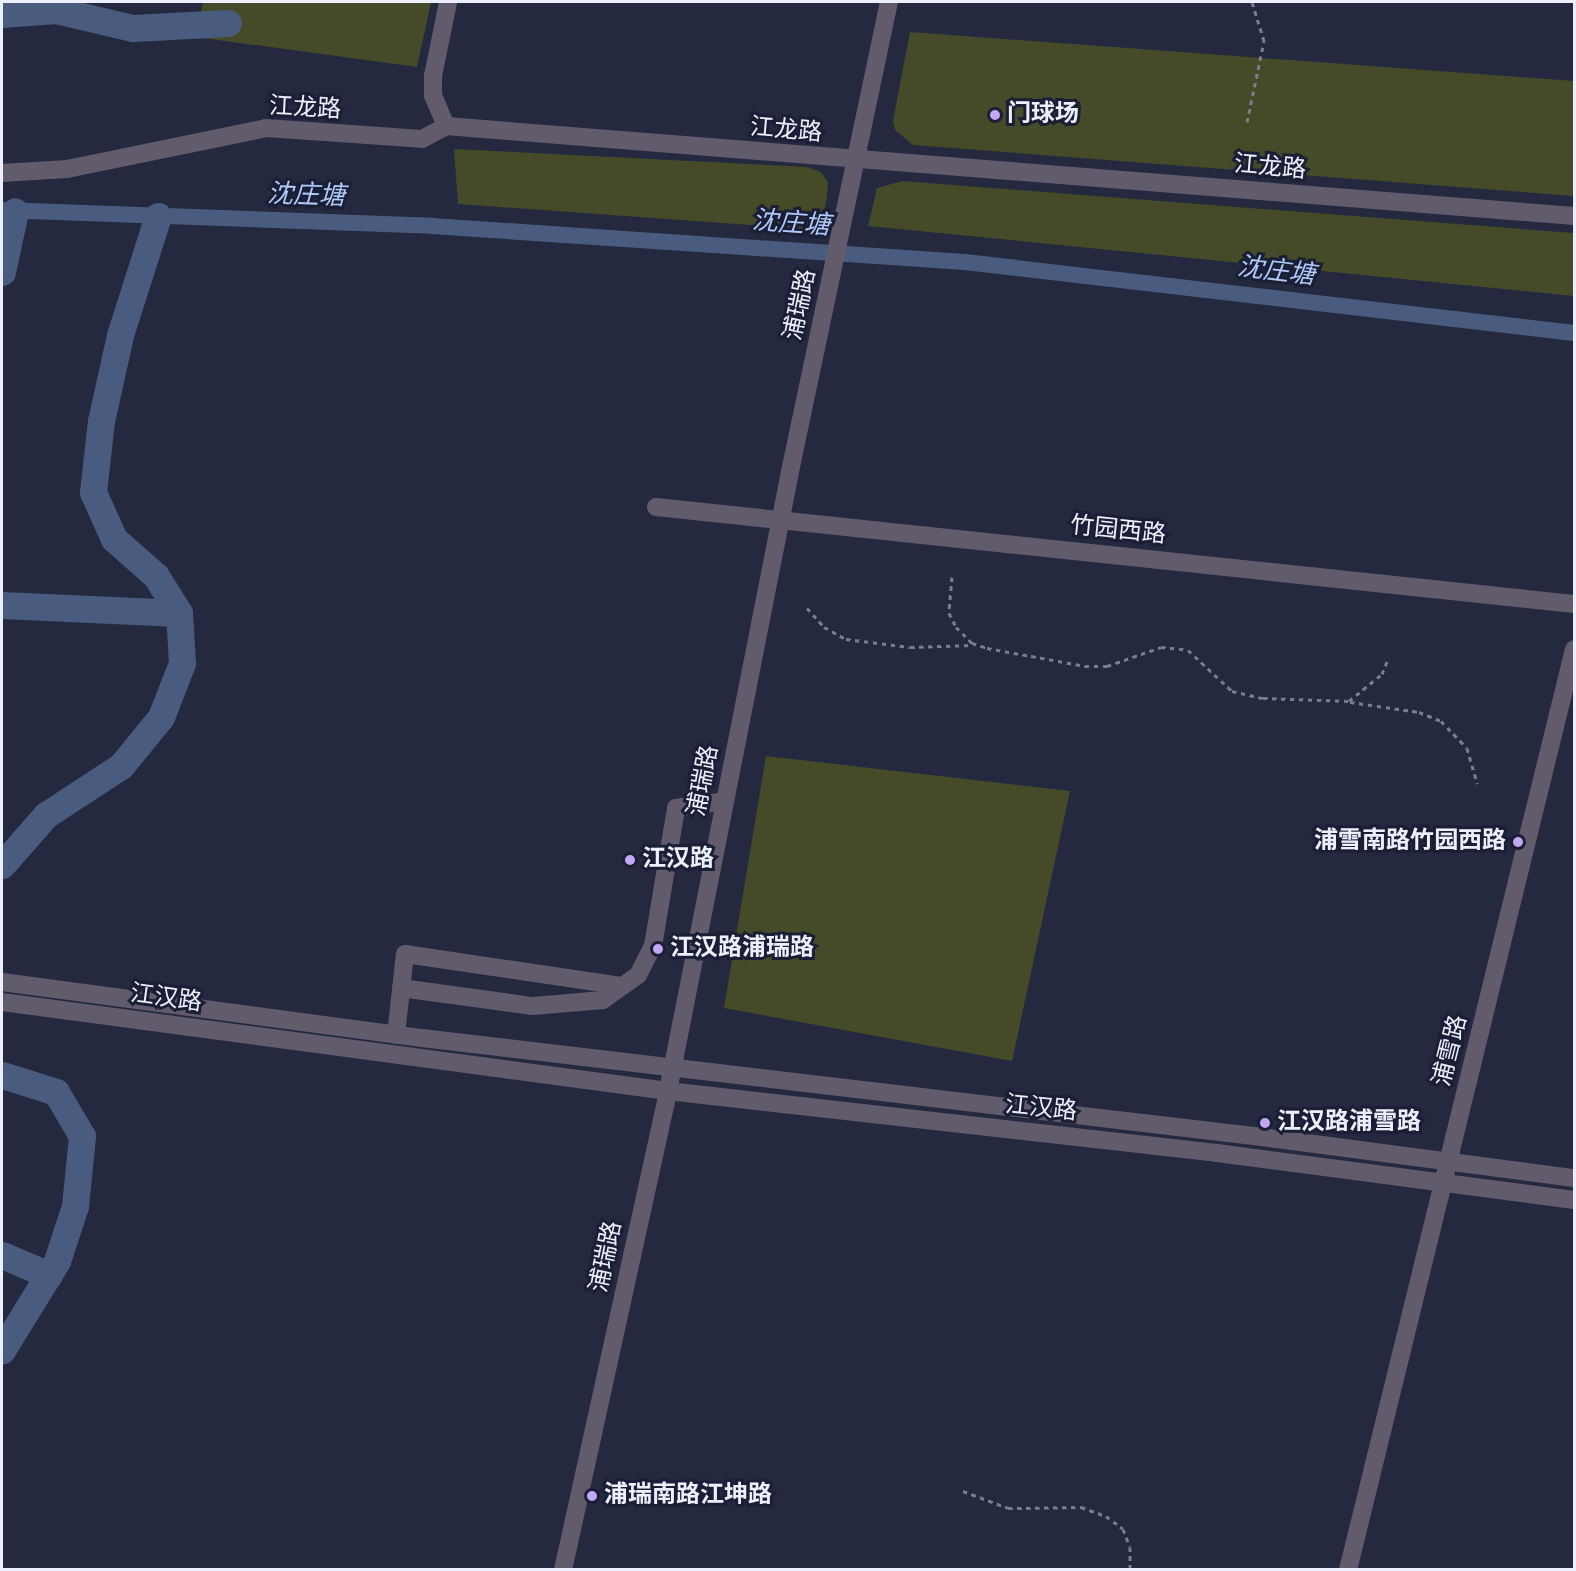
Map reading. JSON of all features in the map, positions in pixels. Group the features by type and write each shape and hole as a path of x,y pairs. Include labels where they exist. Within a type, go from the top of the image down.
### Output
{"street":[{"path":"446,126 433,96 433,76 448,2"},
{"name":"浦瑞路","path":"563,1569 668,1091 781,519 889,2"},
{"name":"江龙路","path":"2,173 67,169 266,128 422,139 446,126 1575,216"},
{"name":"竹园西路","path":"656,507 1575,604"},
{"name":"浦雪路","path":"1348,1569 1575,648"},
{"path":"401,988 533,1006 592,1002 623,986 638,975 653,946 676,808 725,801"},
{"path":"396,1035 405,954 623,986"},
{"path":"3,982 396,1035 672,1066 1575,1178"},
{"name":"江汉路","path":"2,1002 668,1091 1443,1182 1575,1200"}],"path":[{"path":"1247,122 1264,41 1252,2"},
{"path":"952,577 950,613 956,627 979,645"},
{"path":"807,608 824,627 846,639 910,647 979,645 1085,666 1107,666 1161,647 1188,650 1232,691 1263,698 1349,701 1419,712 1441,720 1467,748 1477,784"},
{"path":"1349,701 1382,674 1389,657"},
{"path":"963,1491 1008,1508 1081,1507 1106,1516 1123,1529 1130,1547 1130,1569"}],"green space":[{"path":"203,2 431,2 417,67 196,37"},
{"path":"910,32 1574,81 1574,196 913,145 895,130 893,121"},
{"path":"454,149 807,167 821,172 828,182 827,197 820,230 458,204"},
{"path":"902,181 1573,233 1574,296 868,226 877,188"},
{"path":"766,756 1070,791 1012,1061 724,1008"}],"waterway":[{"path":"2,14 56,10 133,28 228,23"},
{"name":"沈庄塘","path":"2,210 432,226 965,262 1574,333"},
{"path":"2,272 15,211"},
{"path":"2,865 46,815 121,766 161,717 182,663 179,613 156,576 114,539 93,492 101,421 120,335 158,216"},
{"path":"2,605 179,613"},
{"path":"2,1075 56,1092 82,1136 75,1206 57,1261 2,1350"},
{"path":"2,1255 49,1275"}],"place":[{"name":"门球场","path":"995,115"},
{"name":"浦雪南路竹园西路","path":"1518,842"},
{"name":"江汉路","path":"630,860"},
{"name":"江汉路浦瑞路","path":"658,949"},
{"name":"江汉路浦雪路","path":"1265,1123"},
{"name":"浦瑞南路江坤路","path":"592,1496"}]}
